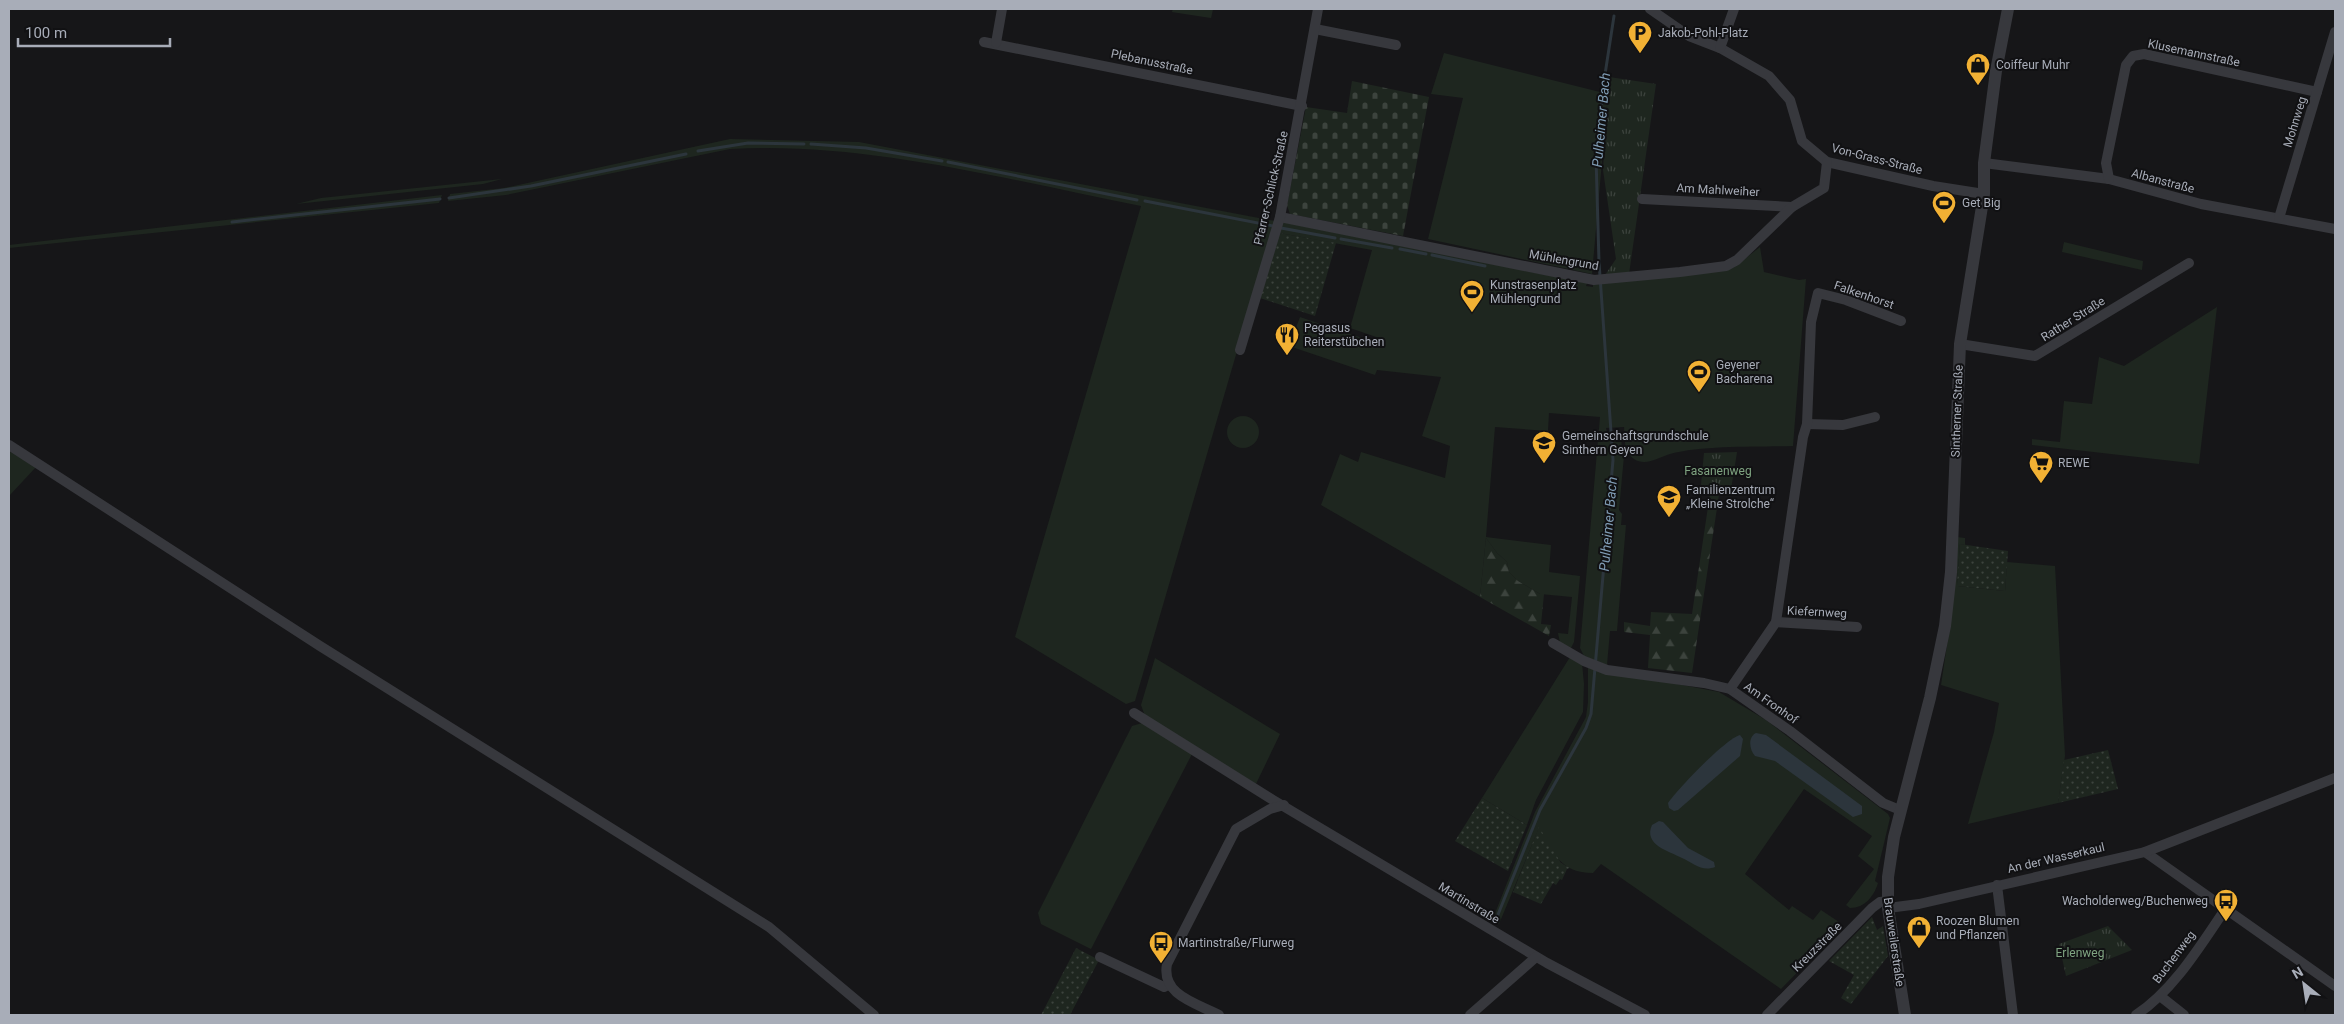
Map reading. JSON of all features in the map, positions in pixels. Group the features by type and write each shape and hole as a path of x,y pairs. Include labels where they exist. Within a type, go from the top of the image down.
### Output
{"street":[{"path":"996,43 1002,9"},
{"name":"Pfarrer-Schlick-Straße","path":"1240,350 1280,217 1302,106 1318,9"},
{"name":"Von-Grass-Straße","path":"1650,9 1689,36 1720,48 1769,76 1790,100 1802,141 1827,162 1933,186 1984,194"},
{"path":"1720,48 1734,9"},
{"name":"Sintherner Straße","path":"1900,810 1930,698 1945,626 1951,572 1960,344 1984,194 1984,163 1996,71 2008,9"},
{"path":"1315,29 1396,45"},
{"name":"Mohnweg","path":"2279,218 2335,32"},
{"name":"Plebanusstraße","path":"984,42 1302,106"},
{"name":"Klusemannstraße","path":"2109,179 2106,163 2126,64 2133,56 2144,54 2317,92"},
{"name":"Mühlengrund","path":"1280,217 1594,280 1606,279 1726,266 1736,260 1792,207 1824,188 1827,162"},
{"name":"Albanstraße","path":"1984,163 2109,179 2201,204 2335,229"},
{"name":"Am Mahlweiher","path":"1642,199 1792,207"},
{"name":"Rather Straße","path":"1960,344 2036,356 2189,263"},
{"name":"Falkenhorst","path":"1807,424 1811,322 1818,293 1846,300 1901,321"},
{"path":"1730,689 1776,622 1803,437 1807,424 1843,425 1875,417"},
{"path":"9,445 304,636 769,927 874,1015"},
{"name":"Kiefernweg","path":"1776,622 1856,627"},
{"name":"Am Fronhof","path":"1553,643 1607,670 1704,683 1730,689 1883,803 1900,810"},
{"name":"Martinstraße","path":"1134,713 1273,800 1536,957 1645,1015"},
{"name":"An der Wasserkaul","path":"1888,904 1919,904 2145,852 2335,778"},
{"path":"1171,988 1166,976 1167,964 1232,835 1242,824 1258,815 1284,806"},
{"name":"Brauweilerstraße","path":"1900,810 1889,864 1888,904 1906,1015"},
{"path":"2145,852 2335,986"},
{"path":"1997,885 2013,1015"},
{"name":"Kreuzstraße","path":"1768,1015 1872,908 1880,902 1888,904"},
{"name":"Buchenweg","path":"2136,1015 2160,996 2226,908"},
{"path":"1100,957 1148,981 1171,988 1219,1015"},
{"path":"1470,1015 1536,957"},
{"path":"2160,996 2184,1015"}],"green space":[{"path":"1173,9 1213,9 1211,18 1172,12"},
{"path":"1444,53 1608,94 1592,274 1428,239 1463,98 1431,94"},
{"path":"1609,77 1656,84 1629,274 1605,275 1616,259 1603,170"},
{"path":"1352,81 1429,97 1403,236 1290,214 1287,205 1306,107 1347,113"},
{"path":"730,139 859,142 1275,221 1135,701 1126,704 1015,637 1141,206 936,165 832,151 781,148 730,149 506,195 448,201 450,194 504,188"},
{"path":"502,179 483,184 296,204 321,198"},
{"path":"442,195 439,203 9,248 9,245"},
{"path":"1282,222 1587,283 1586,286 1593,287 1593,285 1733,268 1760,247 1764,272 1799,280 1806,279 1793,446 1698,449 1670,454 1652,461 1643,462 1634,459 1628,453 1625,444 1624,427 1606,428 1607,432 1621,431 1622,452 1624,456 1619,510 1622,514 1621,525 1626,525 1617,631 1610,631 1607,665 1584,656 1580,648 1600,417 1549,413 1548,431 1495,427 1486,537 1551,545 1549,572 1580,576 1574,642 1571,648 1560,643 1558,633 1568,634 1572,597 1540,594 1518,581 1509,572 1507,562 1497,553 1486,538 1480,597 1321,505 1340,454 1358,462 1361,452 1445,478 1450,446 1422,436 1441,377 1377,370 1375,375 1289,346 1300,317 1383,345 1385,340 1350,328 1372,250 1279,233"},
{"path":"1279,233 1336,243 1315,316 1260,298"},
{"path":"2064,242 2143,261 2142,270 2062,252"},
{"path":"2217,307 2199,464 2032,445 2032,439 2060,442 2064,401 2092,404 2099,357 2124,366"},
{"path":"1243,416 1254,421 1259,432 1254,443 1243,448 1232,443 1227,432 1232,421"},
{"path":"9,451 36,467 9,496"},
{"name":"Fasanenweg","path":"1737,452 1731,489 1701,485 1704,453"},
{"path":"1711,487 1720,488 1692,673 1648,668 1650,635 1624,632 1624,622 1650,626 1651,612 1692,614"},
{"path":"1957,537 1965,538 1965,545 1960,544 1957,586 2005,591 2007,562 2055,566 2065,756 2058,803 1968,824 1994,732 1999,703 1941,685 1951,618"},
{"path":"1486,538 1497,553 1507,562 1509,572 1518,581 1540,594 1544,594 1541,624 1551,625 1549,636 1480,597"},
{"path":"1960,544 2008,551 2005,591 1957,586"},
{"path":"1570,657 1582,663 1584,684 1583,712 1536,800 1527,825 1482,798"},
{"path":"1155,658 1280,734 1256,784 1145,716 1141,705"},
{"path":"1588,667 1719,692 1766,720 1888,814 1890,818 1875,881 1878,883 1871,897 1860,906 1850,908 1846,905 1874,869 1858,856 1872,836 1804,789 1745,874 1789,910 1792,906 1813,920 1821,910 1839,922 1837,932 1781,989 1601,864 1593,873 1582,872 1565,865 1554,853 1539,828 1499,924 1492,921 1535,812 1586,717"},
{"path":"1142,723 1192,754 1091,949 1041,924 1038,913 1132,726"},
{"path":"2108,750 2118,789 2058,803 2064,760"},
{"path":"1482,798 1527,825 1508,871 1455,841"},
{"path":"1539,827 1561,863 1570,868 1567,869 1562,880 1560,879 1556,885 1553,883 1541,904 1513,892"},
{"path":"1872,917 1877,930 1883,926 1888,956 1851,1004 1841,998 1854,975 1829,961"},
{"name":"Erlenweg","path":"2108,926 2132,950 2066,976 2059,944"},
{"path":"1076,948 1099,960 1070,1015 1041,1015"}],"shaded area":[{"path":"1756,733 1766,735 1862,806 1862,814 1853,817 1775,761 1755,756 1750,743 1753,735"},
{"path":"1740,735 1743,739 1740,756 1678,810 1674,811 1669,808 1668,803 1681,787 1724,745"},
{"path":"1659,821 1663,822 1688,848 1714,862 1715,867 1706,868 1698,866 1664,850 1654,842 1650,832 1652,825"}],"waterway":[{"name":"Pulheimer Bach","path":"1495,922 1540,810 1586,728 1591,714 1613,460 1599,262 1596,157 1604,81 1614,16"},
{"path":"698,151 748,143 804,144"},
{"path":"811,144 866,148 942,161"},
{"path":"449,198 531,186 686,154"},
{"path":"948,162 1137,200"},
{"path":"232,222 440,199"},
{"path":"1145,201 1273,226"},
{"path":"1281,228 1335,238"},
{"path":"1341,239 1392,248"},
{"path":"1400,249 1426,254"},
{"path":"1432,255 1485,266"}],"place":[{"name":"Jakob-Pohl-Platz","path":"1640,54"},
{"name":"Coiffeur Muhr","path":"1978,86"},
{"name":"Get Big","path":"1944,224"},
{"name":"Kunstrasenplatz Mühlengrund","path":"1472,313"},
{"name":"Pegasus Reiterstübchen","path":"1287,356"},
{"name":"Geyener Bacharena","path":"1699,393"},
{"name":"Gemeinschaftsgrundschule Sinthern Geyen","path":"1544,464"},
{"name":"REWE","path":"2041,484"},
{"name":"Familienzentrum „Kleine Strolche“","path":"1669,518"},
{"name":"Wacholderweg/Buchenweg","path":"2226,922"},
{"name":"Roozen Blumen und Pflanzen","path":"1919,949"},
{"name":"Martinstraße/Flurweg","path":"1161,964"}]}
